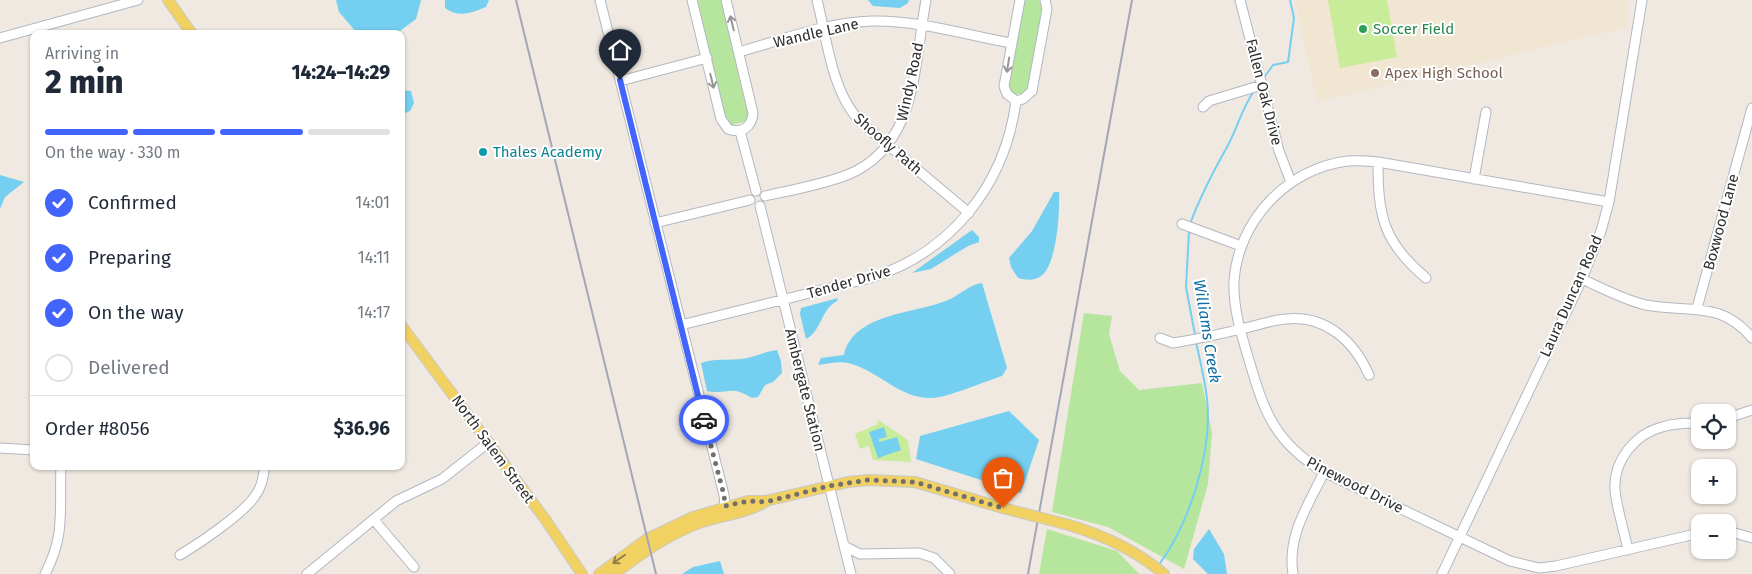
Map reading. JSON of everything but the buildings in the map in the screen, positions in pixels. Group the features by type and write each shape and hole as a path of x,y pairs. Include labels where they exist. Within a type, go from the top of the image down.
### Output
{"main road":[{"path":"168,0 189,30"},
{"name":"North Salem Street","path":"405,330 489,442 582,574"},
{"path":"614,574 650,548 678,531 702,522 752,509 766,502 829,486 868,480 915,482 1069,525 1116,542 1143,558 1164,574"},
{"path":"599,574 648,539 680,522 725,506 748,501 766,502"}],"street":[{"path":"0,38 138,0"},
{"path":"600,0 724,495 725,506"},
{"path":"692,0 721,119 728,128 740,131 748,127 753,121 753,112 726,0"},
{"name":"Shoofly Path","path":"817,0 841,93 846,104 857,119 969,213"},
{"name":"Windy Road","path":"765,196 847,175 870,162 889,145 899,130 907,111 926,0"},
{"path":"1020,0 1004,86 1007,94 1016,101 1029,96 1032,91 1047,9 1045,0"},
{"name":"Fallen Oak Drive","path":"1240,0 1278,151 1291,182"},
{"name":"Laura Duncan Road","path":"1442,574 1458,536 1582,279 1601,231 1609,202 1642,0"},
{"name":"Wandle Lane","path":"739,52 824,29 873,21 921,26 1011,43"},
{"path":"620,80 707,58"},
{"path":"1203,108 1209,101 1262,86"},
{"name":"Tender Drive","path":"681,326 870,278 896,269 933,247 969,213 995,173 1007,141 1016,101"},
{"name":"Boxwood Lane","path":"1697,308 1752,108"},
{"path":"1474,179 1486,112"},
{"path":"740,131 756,190"},
{"name":"Pinewood Drive","path":"1609,202 1378,162 1358,161 1335,164 1313,171 1291,182 1262,210 1241,246 1234,282 1235,307 1240,330 1262,406 1274,428 1291,449 1324,472 1510,561 1539,568 1691,535"},
{"path":"1378,162 1378,198 1383,221 1403,256 1426,278"},
{"path":"756,190 763,192 765,196 765,201 760,206 752,204 750,200 750,195 756,190"},
{"path":"655,223 750,200"},
{"name":"Ambergate Station","path":"760,206 851,574"},
{"path":"1182,224 1241,246"},
{"path":"1582,279 1644,304 1714,311 1736,322 1752,338"},
{"path":"1160,338 1173,343 1286,319 1298,319 1322,325 1347,340 1362,358 1369,375"},
{"path":"1736,415 1752,410"},
{"path":"1628,550 1615,491 1620,461 1630,447 1649,432 1672,424 1691,423"},
{"path":"307,574 396,502 442,479 489,442"},
{"path":"0,448 30,450"},
{"path":"45,574 57,547 60,530 61,470"},
{"path":"180,555 196,545 255,498 262,482 264,470"},
{"path":"1293,574 1292,543 1324,472"},
{"path":"374,520 414,567"},
{"path":"1736,533 1752,538"},
{"path":"844,546 860,554 920,553 934,558 950,574"}],"shaded area":[{"name":"Apex High School","path":"1295,0 1628,0 1627,27 1317,102"}],"green space":[{"path":"696,0 722,0 749,110 748,121 731,125 724,112"},
{"path":"1025,0 1040,0 1044,9 1029,87 1023,95 1014,94 1008,88 1008,81"},
{"name":"Soccer Field","path":"1328,0 1387,0 1397,57 1340,68"},
{"path":"1084,313 1112,316 1109,334 1120,371 1139,390 1202,383 1212,433 1208,484 1184,569 1108,527 1052,512"},
{"path":"877,419 908,440 911,462 873,460 869,446 860,449 855,434 878,424"},
{"path":"1047,529 1117,551 1139,574 1039,574"}],"water":[{"path":"336,0 421,0 416,19 401,30 355,30 339,12"},
{"path":"445,0 489,0 486,7 470,13 460,14 445,8"},
{"path":"868,0 909,0 908,3 900,8 873,6"},
{"path":"405,90 411,91 414,103 410,111 405,113"},
{"path":"0,175 24,182 5,197 0,209"},
{"path":"1054,192 1059,192 1059,211 1051,261 1038,278 1030,280 1018,278 1011,267 1009,258 1032,231"},
{"path":"972,230 979,237 979,242 968,246 931,269 912,273"},
{"path":"982,283 1007,368 1002,376 932,398 909,394 848,363 837,362 818,365 821,358 844,355 850,341 859,331 872,323 948,300 972,286"},
{"path":"838,298 828,309 815,331 806,339 800,314 801,308"},
{"path":"777,350 781,361 782,373 773,382 765,385 758,397 752,398 734,391 707,391 701,363 713,360 745,358"},
{"path":"1009,411 1039,440 1021,493 916,459 920,436"},
{"path":"884,427 887,437 879,439 879,442 897,437 901,450 878,458 869,432"},
{"path":"1209,529 1224,554 1227,574 1208,574 1193,559 1194,549"},
{"path":"720,561 724,574 682,574 693,567"}],"waterway":[{"name":"Williams Creek","path":"1263,79 1273,65 1288,62 1294,18 1290,0"},
{"name":"Williams Creek","path":"1190,224 1207,185 1254,91"},
{"name":"Williams Creek","path":"1189,231 1186,287 1195,335"},
{"name":"Williams Creek","path":"1158,566 1180,530 1189,509 1202,464 1206,441 1207,399 1196,342"}],"railway":[{"path":"516,0 656,574"},
{"path":"1028,574 1132,0"}],"way so far":[{"path":"704,420 724,495 725,506 748,501 766,502 848,482 892,480 915,482 1003,508"}],"place":[{"name":"Soccer Field","path":"1363,29"},
{"name":"Apex High School","path":"1375,73"},
{"name":"Thales Academy","path":"483,152"}],"route":[{"path":"620,80 704,420"}]}
